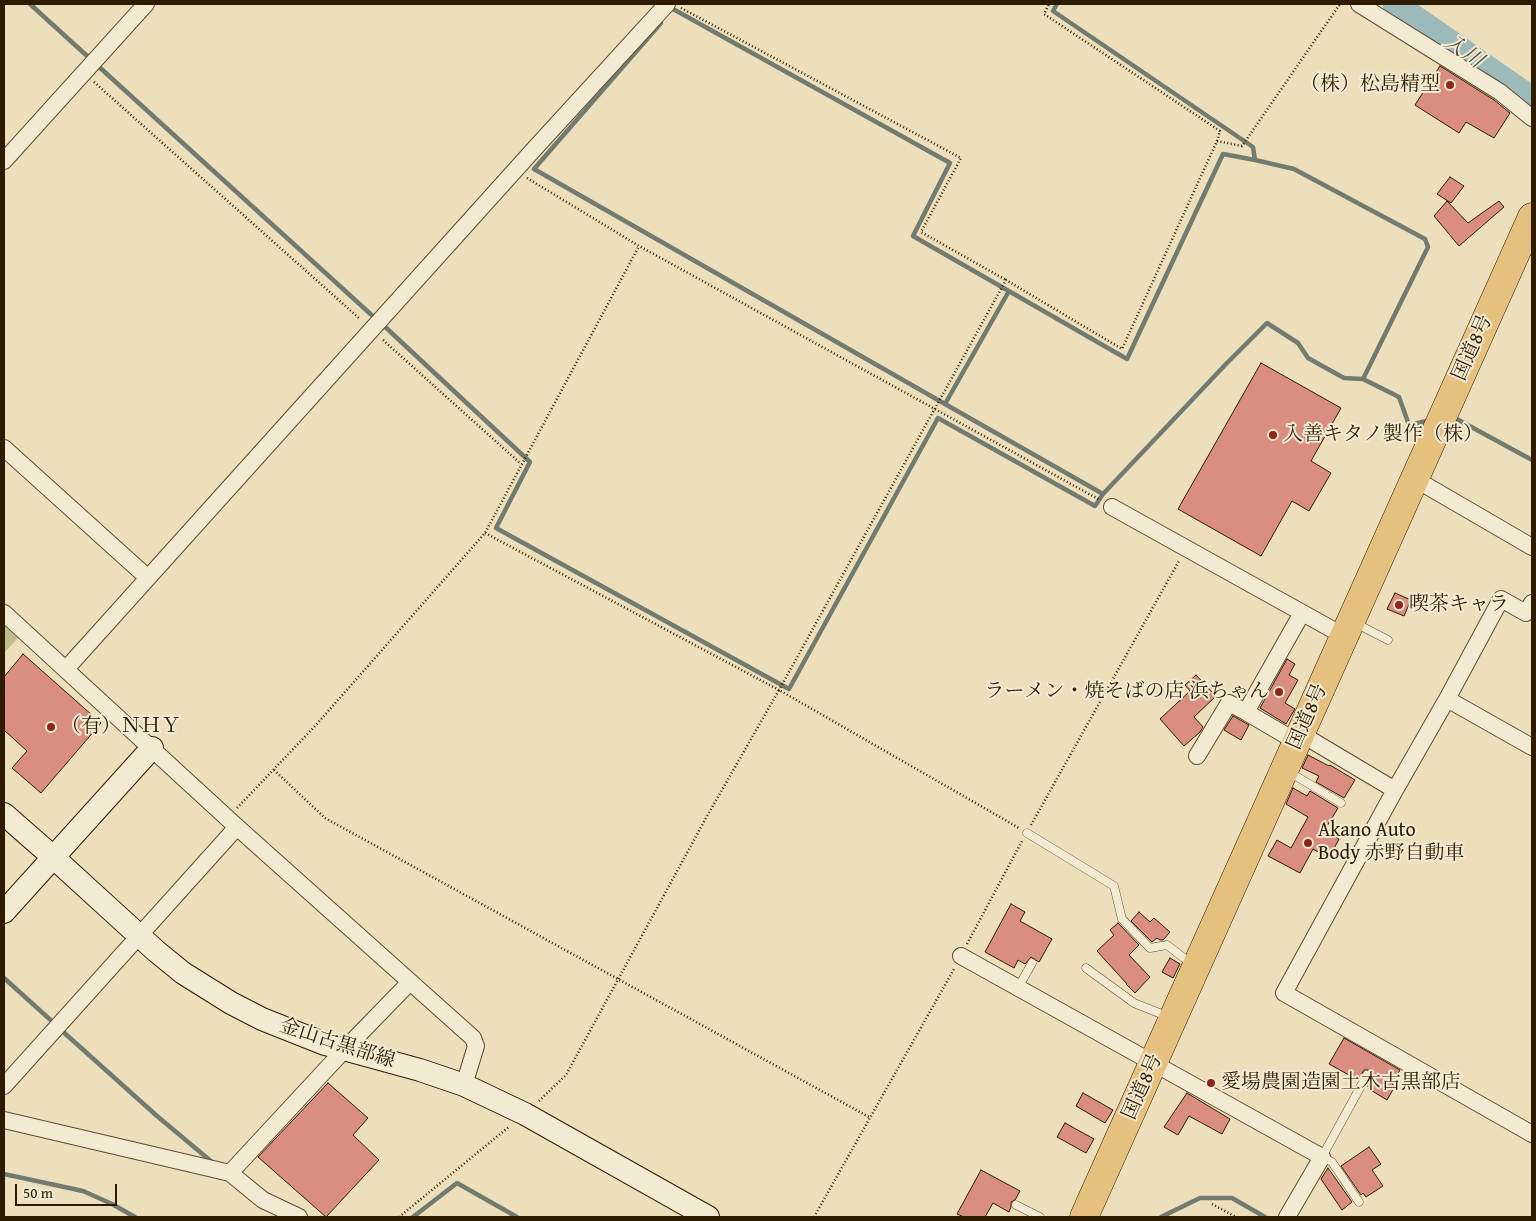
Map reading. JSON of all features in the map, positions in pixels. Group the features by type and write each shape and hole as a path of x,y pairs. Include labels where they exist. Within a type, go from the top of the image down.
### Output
{"highway":[{"name":"国道8号","path":"1084,1217 1532,217"}],"main road":[{"path":"4,912 152,748"},
{"name":"金山古黒部線","path":"4,814 139,936 183,973 231,1003 262,1019 297,1033 464,1085 525,1114 708,1217"}],"street":[{"path":"4,161 146,4"},
{"path":"1359,4 1500,92 1532,118"},
{"path":"66,669 536,147 674,6"},
{"path":"4,448 148,578"},
{"path":"1415,479 1532,547"},
{"path":"1112,506 1302,613 1348,629"},
{"path":"1532,603 1526,613 1501,599 1284,993 1532,1134"},
{"path":"4,613 232,823 473,1038 476,1046 464,1085"},
{"path":"1246,712 1302,613"},
{"path":"1447,699 1532,746"},
{"path":"1197,756 1228,703 1299,738 1395,790"},
{"path":"4,1086 139,936 232,823"},
{"path":"961,956 1322,1157 1288,1217"},
{"path":"230,1174 345,1049 410,982"},
{"path":"4,1120 230,1174 263,1200 299,1217"}],"lane":[{"path":"1348,629 1388,640"},
{"path":"1285,770 1341,803"},
{"path":"1027,833 1114,886 1122,919 1150,948 1167,945 1196,967"},
{"path":"1018,988 1032,963"},
{"path":"1086,968 1134,1003 1173,1018"},
{"path":"1359,1202 1332,1162 1322,1157 1367,1075"},
{"path":"1016,1204 1040,1217"}],"path":[{"path":"674,6 961,158 921,232 1006,280 1122,350 1220,131 1044,14 1050,4"},
{"path":"1217,140 1242,146 1340,4"},
{"path":"84,73 521,464"},
{"path":"515,171 639,246 1112,506"},
{"path":"232,823 274,769 485,533 639,246"},
{"path":"399,1217 525,1114 566,1075 706,818 1006,280"},
{"path":"485,533 779,690 1027,833"},
{"path":"814,1217 961,956 1027,833 1186,548"},
{"path":"274,769 325,818 869,1117"},
{"path":"1212,1204 1236,1217"}],"shaded area":[{"path":"4,625 18,638 4,653"}],"building":[{"name":"（株）松島精型","path":"1440,66 1494,100 1510,113 1494,138 1466,122 1459,133 1415,105"},
{"path":"1450,177 1464,186 1451,203 1437,194"},
{"path":"1447,201 1468,223 1499,201 1504,207 1459,246 1434,216"},
{"name":"入善キタノ製作（株）","path":"1261,363 1341,408 1311,461 1331,473 1309,511 1292,501 1261,556 1178,509"},
{"name":"喫茶キャラ","path":"1395,593 1411,600 1404,616 1387,609"},
{"name":"（有）ＮＨＹ","path":"23,654 101,723 41,793 12,768 27,751 4,730 4,677"},
{"name":"ラーメン・焼そばの店 浜ちゃん","path":"1287,659 1295,664 1289,675 1298,680 1285,703 1295,709 1286,724 1260,708"},
{"path":"1196,675 1216,696 1194,717 1203,727 1184,746 1160,719 1190,691 1185,685"},
{"path":"1233,716 1249,725 1241,740 1224,730"},
{"path":"1308,755 1330,765 1355,780 1344,798 1316,782 1319,776 1302,768"},
{"path":"1293,788 1307,796 1310,791 1338,808 1324,831 1339,839 1329,858 1313,849 1300,873 1268,856 1277,840 1291,848 1308,817 1286,804"},
{"path":"1011,904 1025,912 1020,921 1052,939 1039,962 1031,957 1025,964 1018,960 1014,968 985,952"},
{"path":"1139,912 1150,922 1154,918 1170,932 1163,940 1157,938 1152,942 1131,921"},
{"path":"1118,923 1139,945 1129,955 1150,977 1135,993 1097,951 1114,935 1110,930"},
{"path":"1170,958 1180,964 1173,978 1162,972"},
{"path":"1344,1038 1400,1070 1392,1084 1395,1086 1387,1100 1367,1086 1373,1075 1370,1070 1364,1070 1358,1080 1329,1064"},
{"path":"328,1083 368,1118 353,1135 379,1160 326,1217 258,1157"},
{"path":"1083,1093 1113,1110 1105,1123 1076,1106"},
{"path":"1187,1093 1230,1119 1222,1134 1189,1116 1178,1135 1164,1127"},
{"path":"1065,1123 1094,1139 1086,1153 1057,1137"},
{"path":"1369,1147 1381,1164 1372,1170 1383,1186 1366,1197 1363,1193 1361,1195 1341,1166"},
{"path":"1328,1168 1352,1202 1342,1210 1321,1179"},
{"path":"981,1170 1020,1191 1015,1200 1011,1202 1009,1212 993,1203 985,1217 964,1217 957,1214"}],"waterway":[{"path":"30,4 376,319"},
{"path":"1057,4 1053,11 1253,147 1255,160 1294,169 1425,239 1428,247 1363,379"},
{"name":"入川","path":"1395,4 1532,99"},
{"path":"673,9 950,163 913,236 1127,359 1223,154 1255,160"},
{"path":"661,23 534,169 945,404"},
{"path":"1009,291 945,404 1103,494"},
{"path":"382,324 530,462 496,528 789,689 938,418 1095,506 1103,494 1267,323 1298,343 1308,358 1344,378 1363,379 1399,397 1409,425 1431,420"},
{"path":"1453,417 1532,460"},
{"path":"4,978 55,1024"},
{"path":"60,1029 157,1116 212,1162"},
{"path":"4,1174 83,1191 135,1217"},
{"path":"413,1217 457,1183 517,1217"},
{"path":"1161,1217 1200,1198 1232,1198 1265,1217"}],"place":[{"name":"（株）松島精型","path":"1450,85"},
{"name":"入善キタノ製作（株）","path":"1273,435"},
{"name":"喫茶キャラ","path":"1399,605"},
{"name":"ラーメン・焼そばの店 浜ちゃん","path":"1279,692"},
{"name":"（有）ＮＨＹ","path":"51,727"},
{"name":"Akano Auto Body 赤野自動車","path":"1308,843"},
{"name":"愛場農園造園土木古黒部店","path":"1211,1083"}]}
